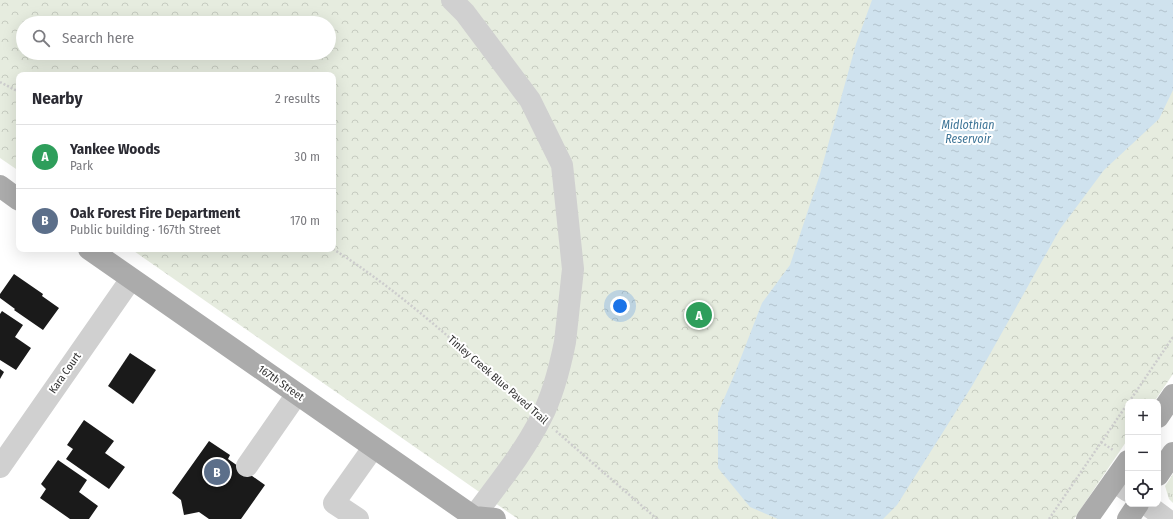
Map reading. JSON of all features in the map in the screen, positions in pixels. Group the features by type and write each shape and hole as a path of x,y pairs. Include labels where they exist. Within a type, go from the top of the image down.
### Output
{"main road":[{"path":"0,186 16,198"},
{"name":"167th Street","path":"92,252 373,448 479,519"},
{"path":"1161,413 1173,395"},
{"path":"1161,471 1173,453"},
{"path":"1087,519 1121,486 1123,457"},
{"path":"1128,519 1136,507"}],"street":[{"path":"452,0 465,13 530,100 562,165 572,269 563,354 542,418 479,519"},
{"name":"Kara Court","path":"0,467 131,279"},
{"path":"247,466 296,394"},
{"path":"358,519 334,503 373,448"},
{"path":"1150,507 1166,519"}],"path":[{"path":"0,82 16,90"},
{"name":"Tinley Creek Blue Paved Trail","path":"336,252 360,267 412,306 657,519"},
{"path":"1130,399 1173,337"},
{"path":"1049,519 1125,406"},
{"path":"1101,442 1123,457"}],"green space":[{"path":"0,0 1173,0 1173,374 1156,399 1125,399 1125,443 1074,519 518,519 135,252 336,252 336,72 16,72 16,169 0,158"},
{"path":"1173,474 1173,503 1169,499 1165,486"}],"water":[{"name":"Midlothian Reservoir","path":"872,0 1173,0 1173,90 1159,119 1104,170 1060,229 972,386 897,505 883,519 778,519 750,507 718,468 718,413 762,303 790,265 820,174 856,44"}],"building":[{"path":"14,274 43,294 42,296 59,308 43,330 14,310 15,309 0,298 0,294"},
{"path":"2,311 23,325 15,337 31,348 16,370 0,360 0,314"},
{"path":"130,353 156,370 133,404 108,386"},
{"path":"0,369 4,372 0,379"},
{"path":"84,420 114,441 105,453 125,467 109,489 66,459 73,449 67,445"},
{"path":"209,441 230,455 228,459 265,485 241,519 209,519 199,512 184,515 181,500 172,493"},
{"path":"58,460 87,480 79,492 98,506 89,519 70,519 40,498 46,489 41,484"}],"place":[{"name":"Yankee Woods","path":"699,315"},
{"name":"Oak Forest Fire Department","path":"217,472"}]}
